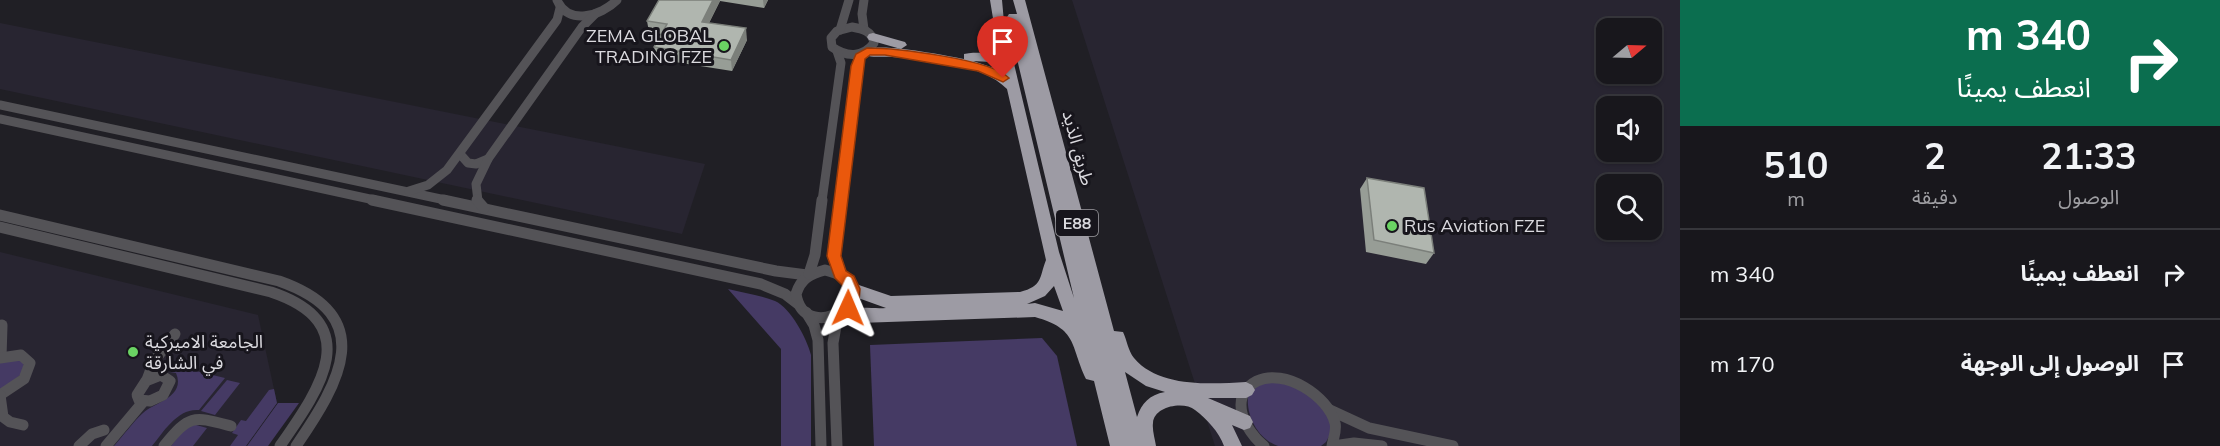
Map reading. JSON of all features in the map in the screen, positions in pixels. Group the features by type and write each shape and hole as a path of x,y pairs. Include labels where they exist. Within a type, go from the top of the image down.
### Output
{"highway":[{"path":"853,289 891,303 1020,299 1038,294 1049,282 1053,267 1051,252 1005,50 996,0"},
{"name":"طريق الذيد","path":"1008,0 1119,446"},
{"name":"طريق الذيد","path":"1019,0 1136,446"},
{"path":"868,33 889,43 981,59 995,57 1005,50"},
{"path":"865,53 885,51 981,67 998,74 1014,89"},
{"path":"1051,252 1097,392 1111,413"},
{"path":"1088,266 1103,289 1122,353 1133,368 1158,382 1188,390 1217,392 1246,390"},
{"path":"839,314 859,316 1044,311 1067,322 1079,337"},
{"path":"1147,446 1143,419 1149,407 1169,398 1190,400 1216,408 1251,435"},
{"path":"1190,400 1219,420 1226,429 1233,446"}],"street":[{"path":"548,0 572,15 595,14 608,9 616,0"},
{"path":"840,30 849,0"},
{"path":"840,274 834,256 857,66 874,43 862,14 864,0"},
{"path":"403,191 420,188 435,180 460,154 557,20 559,5"},
{"path":"484,208 476,201 474,191 476,181 488,159 582,27 595,14"},
{"path":"821,446 819,348 814,326 802,308 796,291 800,282 808,274 815,255 841,63 830,41 832,35 852,27 868,33"},
{"path":"837,51 852,55 865,53"},
{"path":"0,105 776,271 808,274 825,270 840,274 849,280 853,289 850,304 839,314 818,317 785,294 761,284 0,118"},
{"path":"460,154 467,163 476,164 488,159"},
{"path":"0,215 279,281 298,286 314,294 326,305 335,319 341,335 342,353 330,393 296,446"},
{"path":"2,228 19,225 21,221 19,219"},
{"path":"2,228 271,292 300,302 310,310 324,333 326,362 314,395 280,446"},
{"path":"837,446 833,343 839,314"},
{"path":"15,323 1,326 1,357 23,355 30,363 30,368 22,380 0,395 2,417 9,423 23,425"},
{"path":"143,402 136,395 147,380 154,361 175,334"},
{"path":"106,446 143,402 159,398 170,385 168,378 164,376 147,380"},
{"path":"1264,446 1251,435 1241,405 1246,390 1259,380 1276,378 1287,379 1312,391 1329,409 1369,428 1453,446"},
{"path":"1329,409 1335,425 1335,440 1332,446"},
{"path":"164,446 184,421 190,418 200,418 231,426"},
{"path":"79,446 92,434 104,430"},
{"path":"1332,446 1354,443 1382,446"}],"shaded area":[{"path":"1072,0 1680,0 1680,446 1215,446"},
{"path":"0,23 705,164 682,234 0,89"},
{"name":"الجامعة الاميركية في الشارقة","path":"0,252 258,315 277,403 246,446 0,446"},
{"path":"728,289 775,301 787,310 802,333 811,355 811,446 781,446 781,349"},
{"path":"1042,338 1057,356 1077,446 874,446 870,345"},
{"path":"8,358 24,362 23,373 0,391 0,360"},
{"path":"175,366 225,378 199,410 191,410 178,417 152,446 114,446 143,413 168,398 177,388 176,373 170,372"},
{"path":"1287,379 1325,405 1332,431 1321,446 1278,446 1259,432 1251,419 1248,396 1260,382"},
{"path":"227,380 240,383 215,415 201,411"},
{"path":"274,389 277,403 246,446 230,446 238,435 232,433 241,420 246,421 269,390"},
{"path":"278,403 299,403 268,446 247,446"},
{"path":"189,423 207,428 193,446 171,446"}],"building":[{"path":"659,0 713,0 702,22 746,28 731,60 654,47 667,24 647,21"},
{"name":"Rus Aviation FZE","path":"1367,178 1424,188 1434,253 1374,240"}],"place":[{"name":"ZEMA GLOBAL TRADING FZE","path":"724,46"},
{"name":"Rus Aviation FZE","path":"1392,226"},
{"name":"الجامعة الاميركية في الشارقة","path":"133,352"}],"route":[{"path":"848,308 852,301 853,289 849,280 840,274 834,256 857,66 862,54 885,51 981,67 1003,78"}]}
